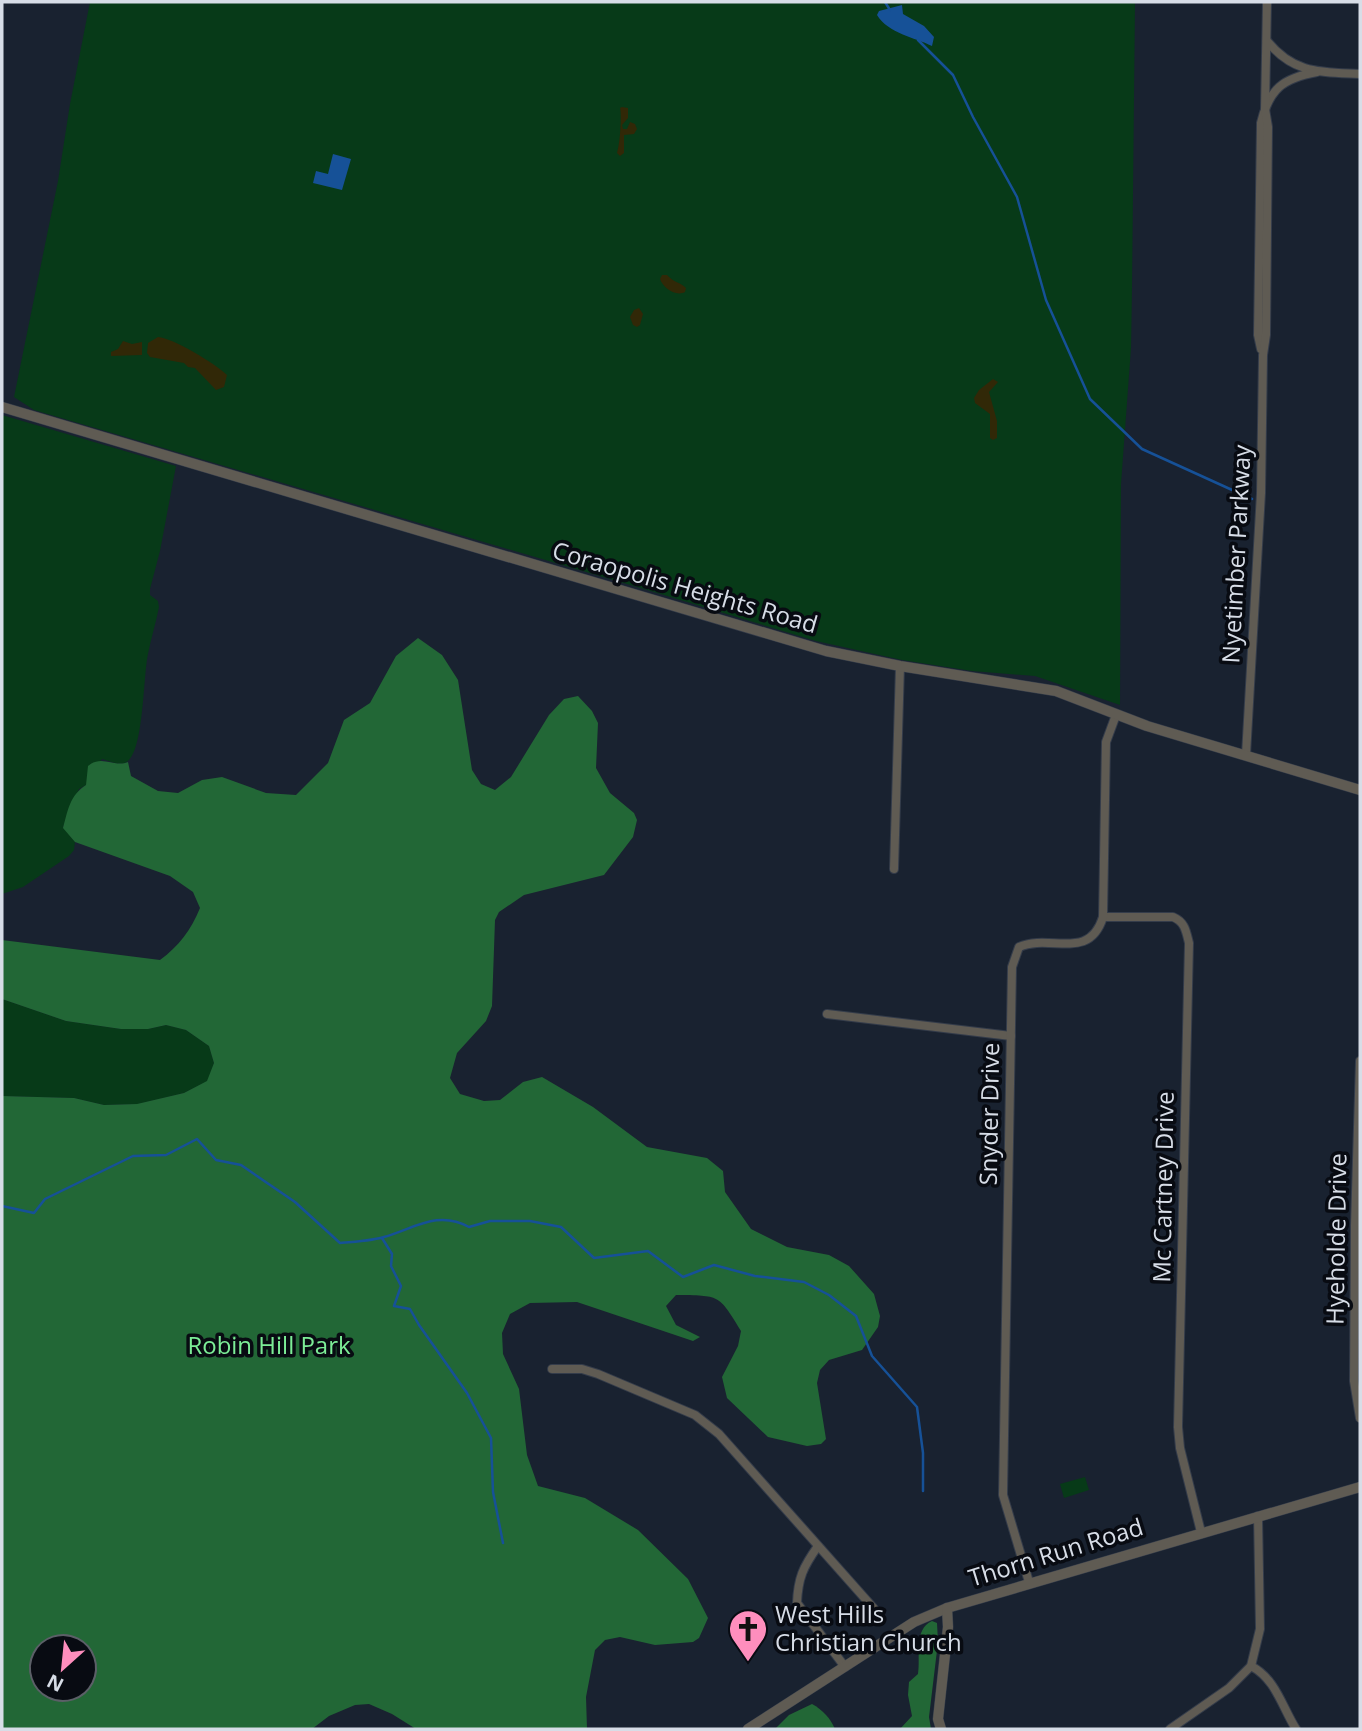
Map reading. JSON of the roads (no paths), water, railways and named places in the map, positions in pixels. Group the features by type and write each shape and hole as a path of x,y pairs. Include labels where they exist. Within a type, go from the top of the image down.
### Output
{"street":[{"name":"Nyetimber Parkway","path":"1246,755 1261,494 1263,355 1258,335 1260,127 1265,109 1267,2"},
{"path":"1267,41 1284,59 1305,69 1360,74"},
{"path":"1265,109 1282,83 1297,76 1317,72"},
{"name":"Coraopolis Heights Road","path":"2,407 826,651 1056,691 1147,726 1360,790"},
{"path":"894,869 900,666"},
{"path":"1103,917 1106,750 1115,715"},
{"name":"Snyder Drive","path":"1029,1582 1003,1495 1012,967 1019,947 1033,943 1086,942 1095,933 1103,917"},
{"name":"Mc Cartney Drive","path":"1103,917 1173,917 1181,920 1189,943 1178,1427 1180,1448 1201,1532"},
{"path":"827,1014 1011,1035"},
{"name":"Hyeholde Drive","path":"1360,1061 1354,1381 1360,1418"},
{"path":"552,1369 582,1369 695,1415 719,1434 877,1612"},
{"name":"Thorn Run Road","path":"748,1729 914,1622 947,1608 1360,1487"},
{"path":"1170,1729 1229,1688 1251,1665 1259,1639 1260,1620 1258,1516"},
{"path":"818,1546 804,1566 798,1585 797,1603 845,1667"},
{"path":"941,1729 938,1719 947,1639 947,1608"},
{"path":"1251,1665 1269,1680 1296,1729"}],"water":[{"path":"902,5 903,14 924,26 934,37 932,46 895,31 877,15 879,11"},
{"path":"333,154 351,159 342,190 313,183 316,171 328,174"}],"waterway":[{"path":"885,2 890,10"},
{"path":"918,40 953,75 1017,197 1046,300 1090,399 1142,449 1252,499"},
{"path":"2,1206 34,1213 45,1199 133,1156 166,1155 197,1139 216,1160 241,1165 295,1202 340,1243 379,1238 437,1220 458,1222 469,1227 490,1221 530,1221 561,1227 594,1258 648,1251 683,1277 714,1265 755,1276 804,1282 829,1295 856,1316 872,1356 917,1407 923,1453 923,1491"},
{"path":"382,1238 392,1254 391,1266 401,1286 394,1306 410,1309 467,1393 491,1438 493,1492 503,1543"}],"place":[{"name":"West Hills Christian Church","path":"748,1663"}],"park label":[{"name":"Robin Hill Park","path":"269,1346"}]}
